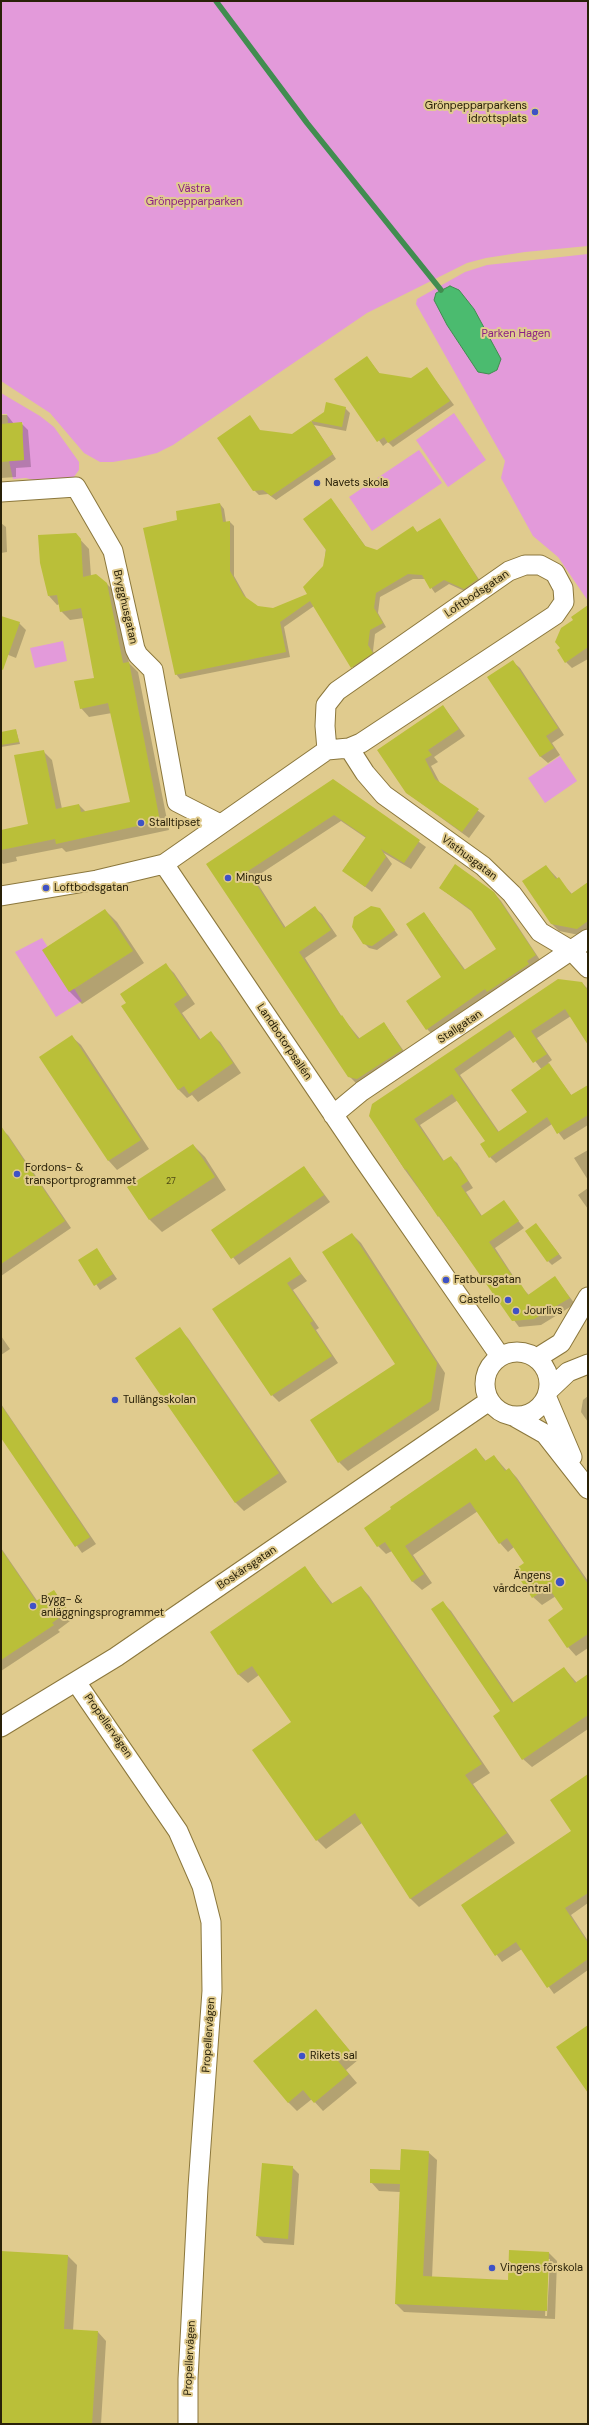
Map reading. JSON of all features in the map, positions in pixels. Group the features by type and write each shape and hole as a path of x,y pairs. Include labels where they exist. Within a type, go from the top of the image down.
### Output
{"street":[{"name":"Brygghusgatan","path":"1,492 76,487 113,551 135,649 138,655 153,670 177,802 220,824"},
{"name":"Loftbodsgatan","path":"164,864 327,750 349,748 361,743 555,615 564,602 563,588 555,573 540,565 525,565 509,571 337,691 326,705 325,726 327,750"},
{"name":"Visthusgatan","path":"349,748 365,773 384,795 483,866 512,894 540,932 572,951 588,968"},
{"path":"1,896 97,880 164,864"},
{"name":"Landbotorpsallén","path":"164,864 333,1115 500,1356"},
{"name":"Stallgatan","path":"333,1115 362,1090 588,939"},
{"path":"537,1358 561,1343 588,1297"},
{"path":"512,1352 525,1353 537,1358 548,1374 548,1394 585,1485 544,1434 515,1417 500,1412 489,1401 485,1389 485,1376 491,1365 500,1356 512,1352"},
{"path":"515,1417 534,1412 568,1372 588,1364"},
{"name":"Boskärsgatan","path":"1,1727 76,1682 334,1509 489,1401"},
{"name":"Propellervägen","path":"76,1682 178,1831 192,1860 211,1922 212,1991 198,2187 188,2379 188,2424"}],"green space":[{"name":"Västra Grönpepparparken","path":"1,1 588,1 588,246 525,252 486,258 467,263 367,313 173,445 157,453 136,458 113,462 100,462 84,453 50,413 1,381"},
{"name":"Parken Hagen","path":"588,254 588,601 558,557 533,536 501,478 505,461 416,304 417,299 465,272 487,265"},
{"path":"1,393 40,416 54,427 79,462 79,470 70,482 52,485 26,478 13,479 9,461 24,460 23,449 17,434 23,433 23,423 8,423 7,414 1,414"},
{"path":"454,413 486,460 448,487 416,440"},
{"path":"419,450 442,483 372,531 349,497"},
{"path":"63,641 67,661 35,668 30,648"},
{"path":"560,756 577,781 545,803 528,778"},
{"path":"42,938 82,1001 56,1017 15,952"}],"shaded area":[{"path":"450,286 459,290 474,309 501,359 497,370 489,374 478,372 447,325 434,300 436,293"}],"building":[{"path":"367,356 379,373 411,378 427,367 450,401 388,443 384,437 377,442 334,379"},
{"path":"326,402 346,407 342,427 311,421 333,454 271,496 263,490 253,491 217,438 250,415 260,430 292,434 324,412"},
{"path":"22,422 24,460 1,462 1,424"},
{"path":"331,498 365,546 377,550 413,526 417,532 440,518 478,579 464,589 444,580 430,589 422,575 408,574 376,593 374,608 383,623 370,630 368,645 373,653 351,668 310,601 280,622 286,652 175,675 143,528 177,520 176,511 220,503 223,522 230,521 230,571 244,596 258,606 273,608 307,594 303,587 323,566 326,550 303,519"},
{"path":"76,533 81,539 83,577 96,574 107,583 123,663 129,662 160,821 56,844 55,839 1,850 1,830 28,824 14,755 44,750 56,809 79,804 81,812 130,802 108,703 80,709 74,681 94,678 81,608 60,612 57,595 48,596 40,563 38,535"},
{"path":"588,605 588,647 565,663 557,650 560,648 555,642 561,628 573,620 571,617"},
{"path":"1,616 20,622 3,670 1,669"},
{"path":"513,660 558,728 546,736 554,748 540,757 487,677"},
{"path":"443,705 459,729 428,750 432,755 425,759 435,779 479,809 462,832 406,793 377,750"},
{"path":"16,729 19,742 1,745 1,732"},
{"path":"333,779 420,840 404,863 381,849 386,857 365,887 342,871 366,837 334,815 248,871 284,928 315,906 331,930 299,952 358,1039 384,1022 402,1050 357,1079 348,1077 206,864"},
{"path":"455,864 494,892 536,955 527,961 529,964 487,992 485,989 426,1030 406,1001 441,977 406,924 424,912 464,970 496,949 470,909 439,888"},
{"path":"546,865 556,879 559,877 571,894 588,882 588,921 577,929 551,924 522,881"},
{"path":"371,906 380,908 395,930 372,946 363,944 352,927 354,917"},
{"path":"105,909 133,951 69,992 42,950"},
{"path":"166,963 187,995 174,1004 199,1040 211,1031 233,1063 189,1094 184,1086 178,1090 121,1006 126,1003 120,994"},
{"path":"558,979 582,982 588,991 588,1045 565,1009 531,1031 547,1054 533,1063 510,1030 454,1069 498,1132 527,1112 511,1090 549,1063 571,1095 588,1085 588,1115 557,1134 547,1117 489,1158 480,1144 485,1141 452,1094 414,1119 443,1161 451,1156 468,1181 461,1186 481,1216 504,1200 519,1221 489,1242 518,1284 520,1283 528,1295 555,1276 570,1298 534,1319 512,1321 439,1216 438,1217 406,1169 405,1170 369,1116 372,1104"},
{"path":"72,1035 141,1140 108,1161 39,1057"},
{"name":"Fordons- & transportprogrammet","path":"1,1126 65,1221 1,1264"},
{"path":"193,1144 215,1177 149,1220 127,1187"},
{"path":"304,1166 324,1195 231,1259 211,1230"},
{"path":"536,1223 559,1254 547,1262 525,1231"},
{"path":"352,1233 437,1363 431,1401 338,1463 310,1420 395,1364 322,1252"},
{"path":"97,1248 113,1274 94,1286 78,1260"},
{"path":"290,1257 301,1274 287,1283 313,1321 310,1323 332,1356 271,1396 212,1309"},
{"path":"180,1327 279,1473 235,1503 135,1358"},
{"path":"1,1405 90,1537 75,1547 1,1438"},
{"path":"476,1448 485,1461 494,1455 505,1471 509,1468 588,1584 588,1634 567,1648 548,1620 563,1609 548,1587 532,1598 514,1570 524,1563 507,1538 499,1544 470,1502 405,1546 424,1574 412,1582 385,1542 377,1547 364,1528 391,1509 390,1507"},
{"name":"Bygg- & anläggningsprogrammet","path":"1,1549 36,1601 54,1590 68,1611 52,1623 54,1625 1,1660"},
{"path":"305,1566 331,1604 361,1586 482,1764 465,1775 507,1833 410,1899 355,1813 316,1841 252,1750 291,1722 252,1666 238,1675 210,1632"},
{"path":"443,1601 512,1703 564,1667 575,1683 588,1674 588,1715 522,1760 493,1716 500,1711 431,1609"},
{"path":"588,1774 588,1893 565,1908 588,1943 588,1959 547,1988 516,1942 495,1956 461,1905 571,1831 550,1800"},
{"name":"Rikets sal","path":"316,2009 350,2051 338,2061 349,2074 314,2103 303,2090 288,2103 253,2061"},
{"path":"588,2025 588,2093 556,2047"},
{"path":"401,2149 429,2151 423,2276 508,2280 509,2250 549,2252 547,2311 395,2304 400,2184 370,2183 370,2169 400,2170"},
{"path":"262,2163 293,2166 288,2239 256,2236"},
{"path":"1,2251 68,2255 64,2329 98,2331 92,2424 1,2424"}],"waterway":[{"path":"216,1 307,123 441,290"}],"place":[{"name":"Grönpepparparkens idrottsplats","path":"535,112"},
{"name":"Navets skola","path":"317,483"},
{"name":"Stalltipset","path":"141,823"},
{"name":"Mingus","path":"228,878"},
{"name":"Loftbodsgatan","path":"46,888"},
{"name":"Fordons- & transportprogrammet","path":"17,1174"},
{"name":"Fatbursgatan","path":"446,1280"},
{"name":"Castello","path":"508,1300"},
{"name":"Jourlivs","path":"516,1311"},
{"name":"Tullängsskolan","path":"115,1400"},
{"name":"Ängens vårdcentral","path":"560,1582"},
{"name":"Bygg- & anläggningsprogrammet","path":"33,1606"},
{"name":"Rikets sal","path":"302,2056"},
{"name":"Vingens förskola","path":"492,2268"}]}
